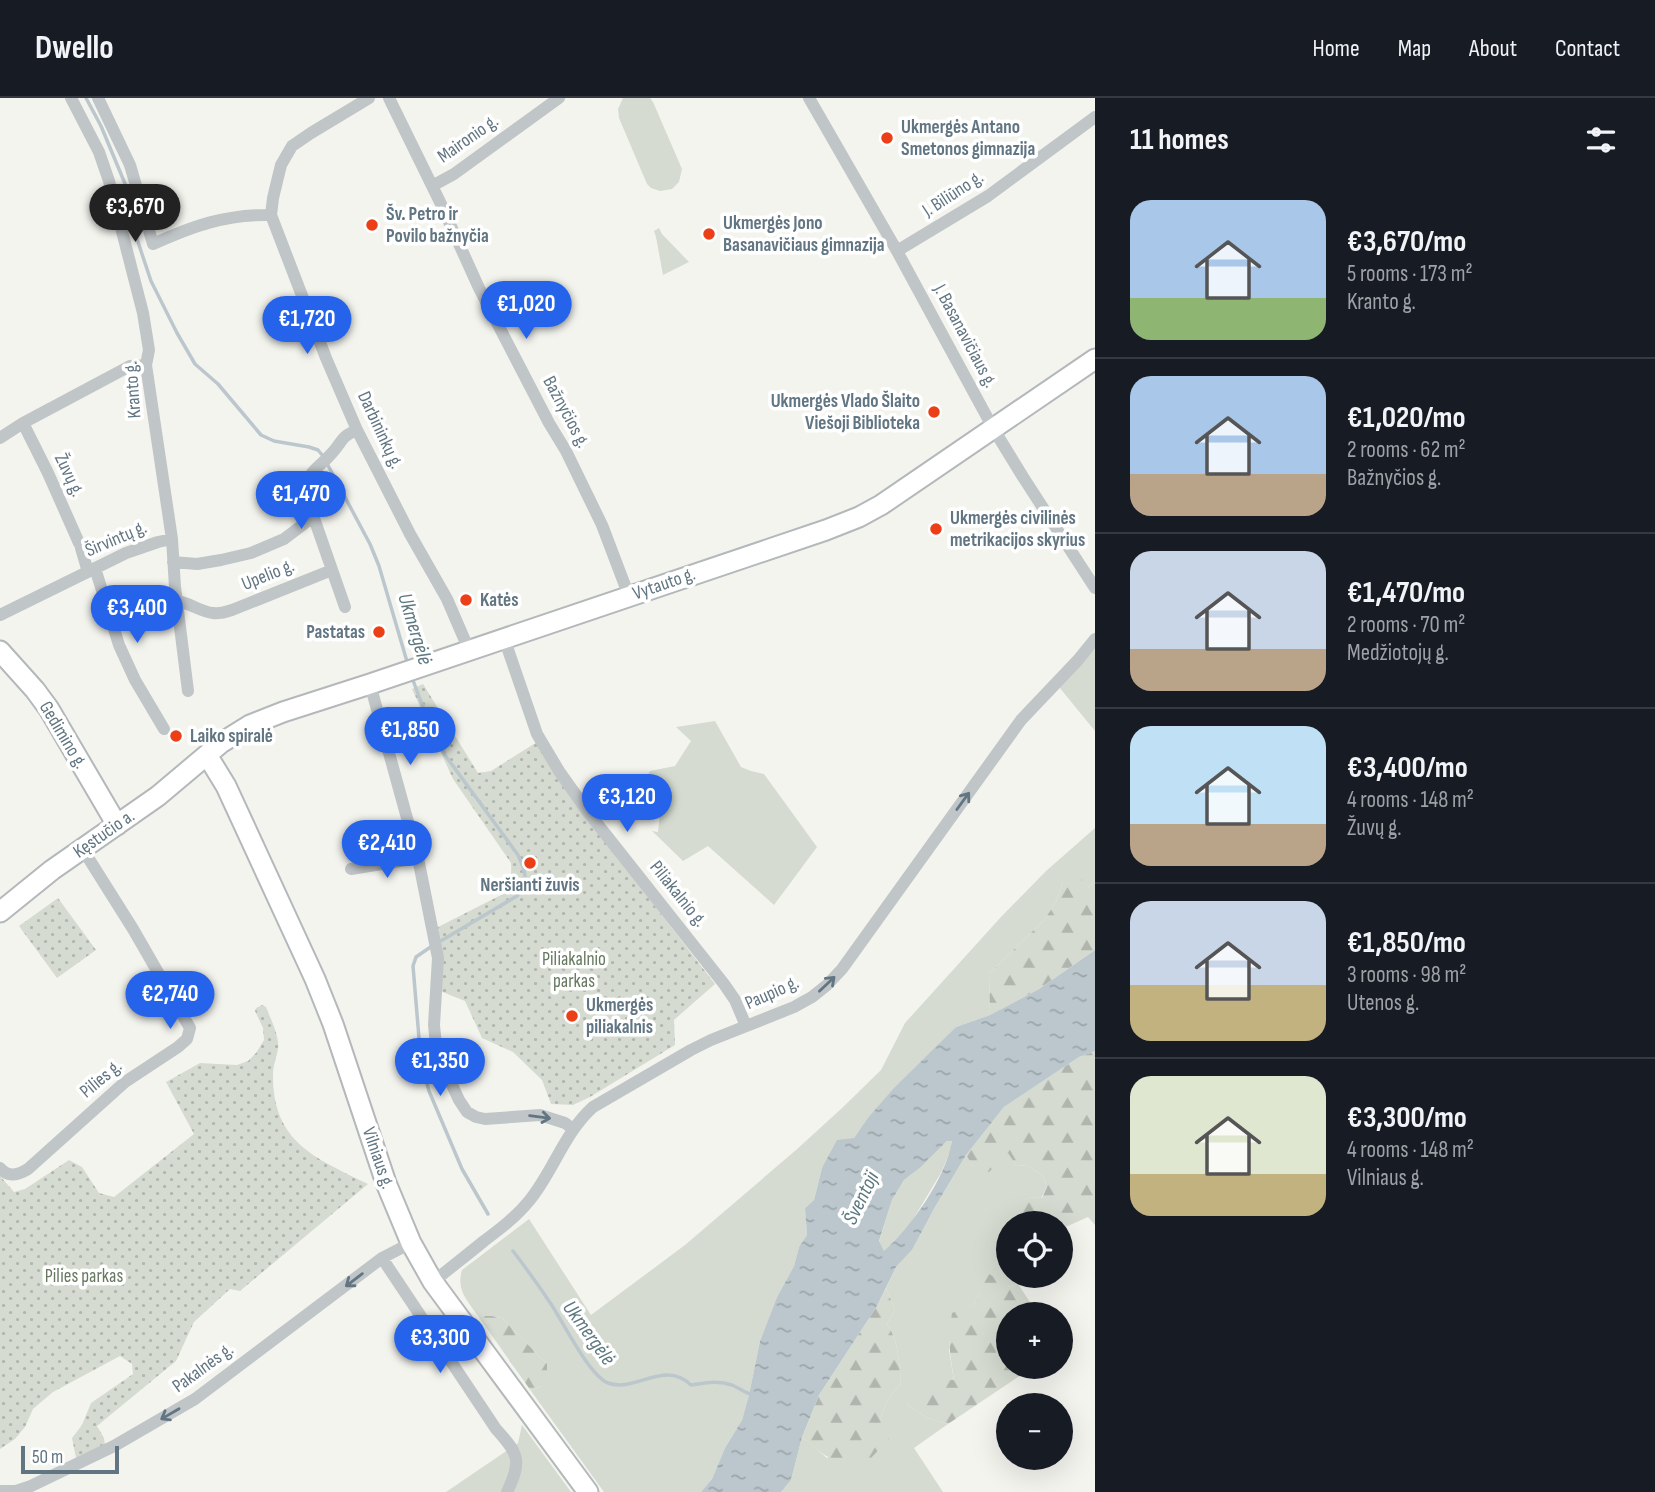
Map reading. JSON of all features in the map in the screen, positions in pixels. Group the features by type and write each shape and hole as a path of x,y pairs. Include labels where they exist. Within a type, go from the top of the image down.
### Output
{"main road":[{"name":"Vytauto g.","path":"207,755 250,725 283,712 859,517 920,479 1095,359"},
{"name":"Gedimino g.","path":"0,651 49,709 117,825"},
{"name":"Kęstučio a.","path":"0,912 82,848 158,796 207,755"},
{"name":"Vilniaus g.","path":"207,755 226,786 315,979 386,1183 411,1243 433,1282 588,1492"}],"street":[{"name":"Kranto g.","path":"71,98 99,152 109,181 143,313 149,350 146,365 172,539 188,691"},
{"path":"99,98 130,164 153,244 192,227 223,218 271,215 281,165 292,146 369,98"},
{"name":"Bažnyčios g.","path":"389,98 479,288 603,525 629,596"},
{"name":"Maironio g.","path":"432,186 454,174 559,98"},
{"name":"J. Basanavičiaus g.","path":"809,98 897,251 993,428 1095,588"},
{"name":"J. Biliūno g.","path":"897,251 988,196 1095,117"},
{"name":"Darbininkų g.","path":"271,215 357,430 410,534 447,599 468,650"},
{"path":"0,439 23,423 130,366 146,365"},
{"name":"Žuvų g.","path":"23,423 92,570 135,680 164,729"},
{"path":"345,607 313,517 307,486 310,474 331,455 343,437 357,430"},
{"path":"173,562 197,564 251,553 284,540 313,517"},
{"name":"Širvintų g.","path":"0,615 126,553 172,539"},
{"name":"Upelio g.","path":"177,601 210,613 218,613 232,610 332,570"},
{"name":"Piliakalnio g.","path":"504,638 537,734 559,771 588,812 724,984 735,1000 746,1026"},
{"name":"Paupio g.","path":"433,1282 516,1216 531,1200 583,1116 606,1099 691,1050 773,1017 812,997 827,985 842,969 1021,720 1079,660 1095,639"},
{"path":"370,684 418,858 437,955 434,1025 436,1045 443,1065 459,1100 467,1112 475,1117 485,1119 540,1115 565,1123 573,1129"},
{"name":"Pilies g.","path":"0,1168 13,1175 21,1173 125,1082 187,1039 190,1027 82,848"},
{"path":"351,869 418,858"},
{"name":"Pakalnės g.","path":"0,1491 16,1491 52,1476 114,1446 195,1399 382,1258 411,1243"},
{"path":"382,1258 513,1451 517,1462 507,1492"}],"green space":[{"path":"623,98 650,98 653,102 682,169 679,182 672,189 660,191 647,184 619,118 618,109"},
{"path":"659,228 689,262 663,275 654,231"},
{"path":"1095,649 1095,731 1059,687"},
{"name":"Piliakalnio parkas","path":"423,684 478,773 491,771 537,742 600,835 715,984 674,1020 675,1045 573,1105 551,1104 542,1080 513,1052 482,1038 465,1001 440,991 442,956 438,927 505,893 511,863 453,779 412,689"},
{"path":"715,721 741,767 764,774 817,847 774,905 708,846 683,861 652,831 658,832 661,801 651,794 645,781 650,771 675,766 691,741 676,727"},
{"path":"1095,828 1095,880 1088,888 1063,882 1056,902 1044,920 989,974 990,1015 956,1027 867,1119 854,1138 822,1168 814,1200 805,1208 807,1235 799,1247 794,1266 777,1297 760,1341 742,1420 725,1448 712,1479 701,1492 604,1492 531,1391 542,1386 547,1364 502,1318 478,1316 462,1289 462,1270 529,1219 591,1315 685,1245 841,1109 881,1070 905,1023 1000,918 1046,871"},
{"path":"1077,874 1088,888 1095,880 1095,950 1039,989 990,1015 989,974 1044,920 1056,902 1063,882"},
{"path":"58,898 96,950 57,978 19,926"},
{"name":"Pilies parkas","path":"262,1005 266,1007 278,1039 273,1074 275,1097 280,1116 289,1132 314,1156 368,1184 240,1291 230,1289 194,1322 176,1361 97,1426 105,1445 76,1458 72,1438 82,1425 91,1403 133,1374 132,1364 120,1356 53,1392 33,1409 25,1427 15,1439 0,1449 0,1176 14,1192 25,1189 69,1160 82,1167 99,1193 114,1197 194,1134 166,1082 200,1063 237,1065 248,1061 264,1040 263,1028 255,1011"},
{"path":"1095,1051 1095,1225 1088,1217 1073,1224 1073,1211 1019,1211 1020,1201 1031,1197 1042,1198 1047,1187 1043,1176 1028,1166 1016,1165 1008,1153 989,1172 975,1169 966,1155 1004,1107 1079,1057"},
{"path":"952,1140 942,1171 911,1223 884,1252 879,1242 892,1200 904,1180 947,1141"},
{"path":"1008,1152 1016,1165 1028,1166 1043,1176 1047,1187 1041,1198 1031,1197 1021,1201 1019,1211 996,1211 996,1288 1004,1288 980,1295 974,1304 952,1314 949,1350 954,1381 910,1397 907,1404 927,1418 948,1424 914,1448 943,1492 781,1492 791,1480 802,1437 827,1458 880,1420 887,1401 901,1383 896,1345 887,1324 895,1310 886,1288 896,1267 912,1250 966,1155 975,1169"},
{"path":"988,1273 996,1279 996,1288 1021,1288 1030,1302 996,1302 996,1379 1015,1379 948,1424 927,1418 907,1404 909,1397 924,1384 937,1387 943,1380 954,1380 949,1339 952,1313 974,1304 980,1295 976,1283"},
{"path":"886,1288 895,1310 887,1324 896,1345 901,1383 887,1401 880,1420 889,1439 871,1458 833,1459 802,1437 819,1395"},
{"path":"478,1316 502,1318 547,1364 547,1381 542,1386 531,1391"},
{"path":"522,1425 571,1492 446,1492 518,1443"}],"water":[{"name":"Šventoji","path":"1095,950 1095,1051 1079,1057 1004,1107 966,1155 912,1250 896,1267 877,1306 819,1395 802,1437 791,1480 781,1492 701,1492 712,1479 725,1448 742,1420 760,1341 777,1297 794,1266 799,1247 807,1235 805,1208 814,1200 822,1168 837,1140 854,1138 894,1088 956,1027 990,1015 1039,989","holes":["947,1141 952,1141 943,1170 926,1201 884,1251 879,1241 892,1200 904,1180"]}],"waterway":[{"name":"Ukmergėlė","path":"86,98 126,186 136,236 151,281 177,333 195,364 218,384 261,435 274,441 318,450 323,456 379,566 408,665"},
{"name":"Ukmergėlė","path":"411,675 445,755 518,855 525,876 517,896 439,942"},
{"name":"Ukmergėlė","path":"432,946 416,957 413,966 421,1062 429,1091 462,1169 488,1214"},
{"name":"Ukmergėlė","path":"513,1251 551,1304 585,1359 608,1383 629,1384 671,1375 691,1385 727,1383 753,1395"}],"place":[{"name":"Ukmergės Antano Smetonos gimnazija","path":"887,138"},
{"name":"Šv. Petro ir Povilo bažnyčia","path":"372,225"},
{"name":"Ukmergės Jono Basanavičiaus gimnazija","path":"709,234"},
{"name":"Ukmergės Vlado Šlaito Viešoji Biblioteka","path":"934,412"},
{"name":"Ukmergės civilinės metrikacijos skyrius","path":"936,529"},
{"name":"Katės","path":"466,600"},
{"name":"Pastatas","path":"379,632"},
{"name":"Laiko spiralė","path":"176,736"},
{"name":"Neršianti žuvis","path":"530,863"},
{"name":"Ukmergės piliakalnis","path":"572,1016"}]}
